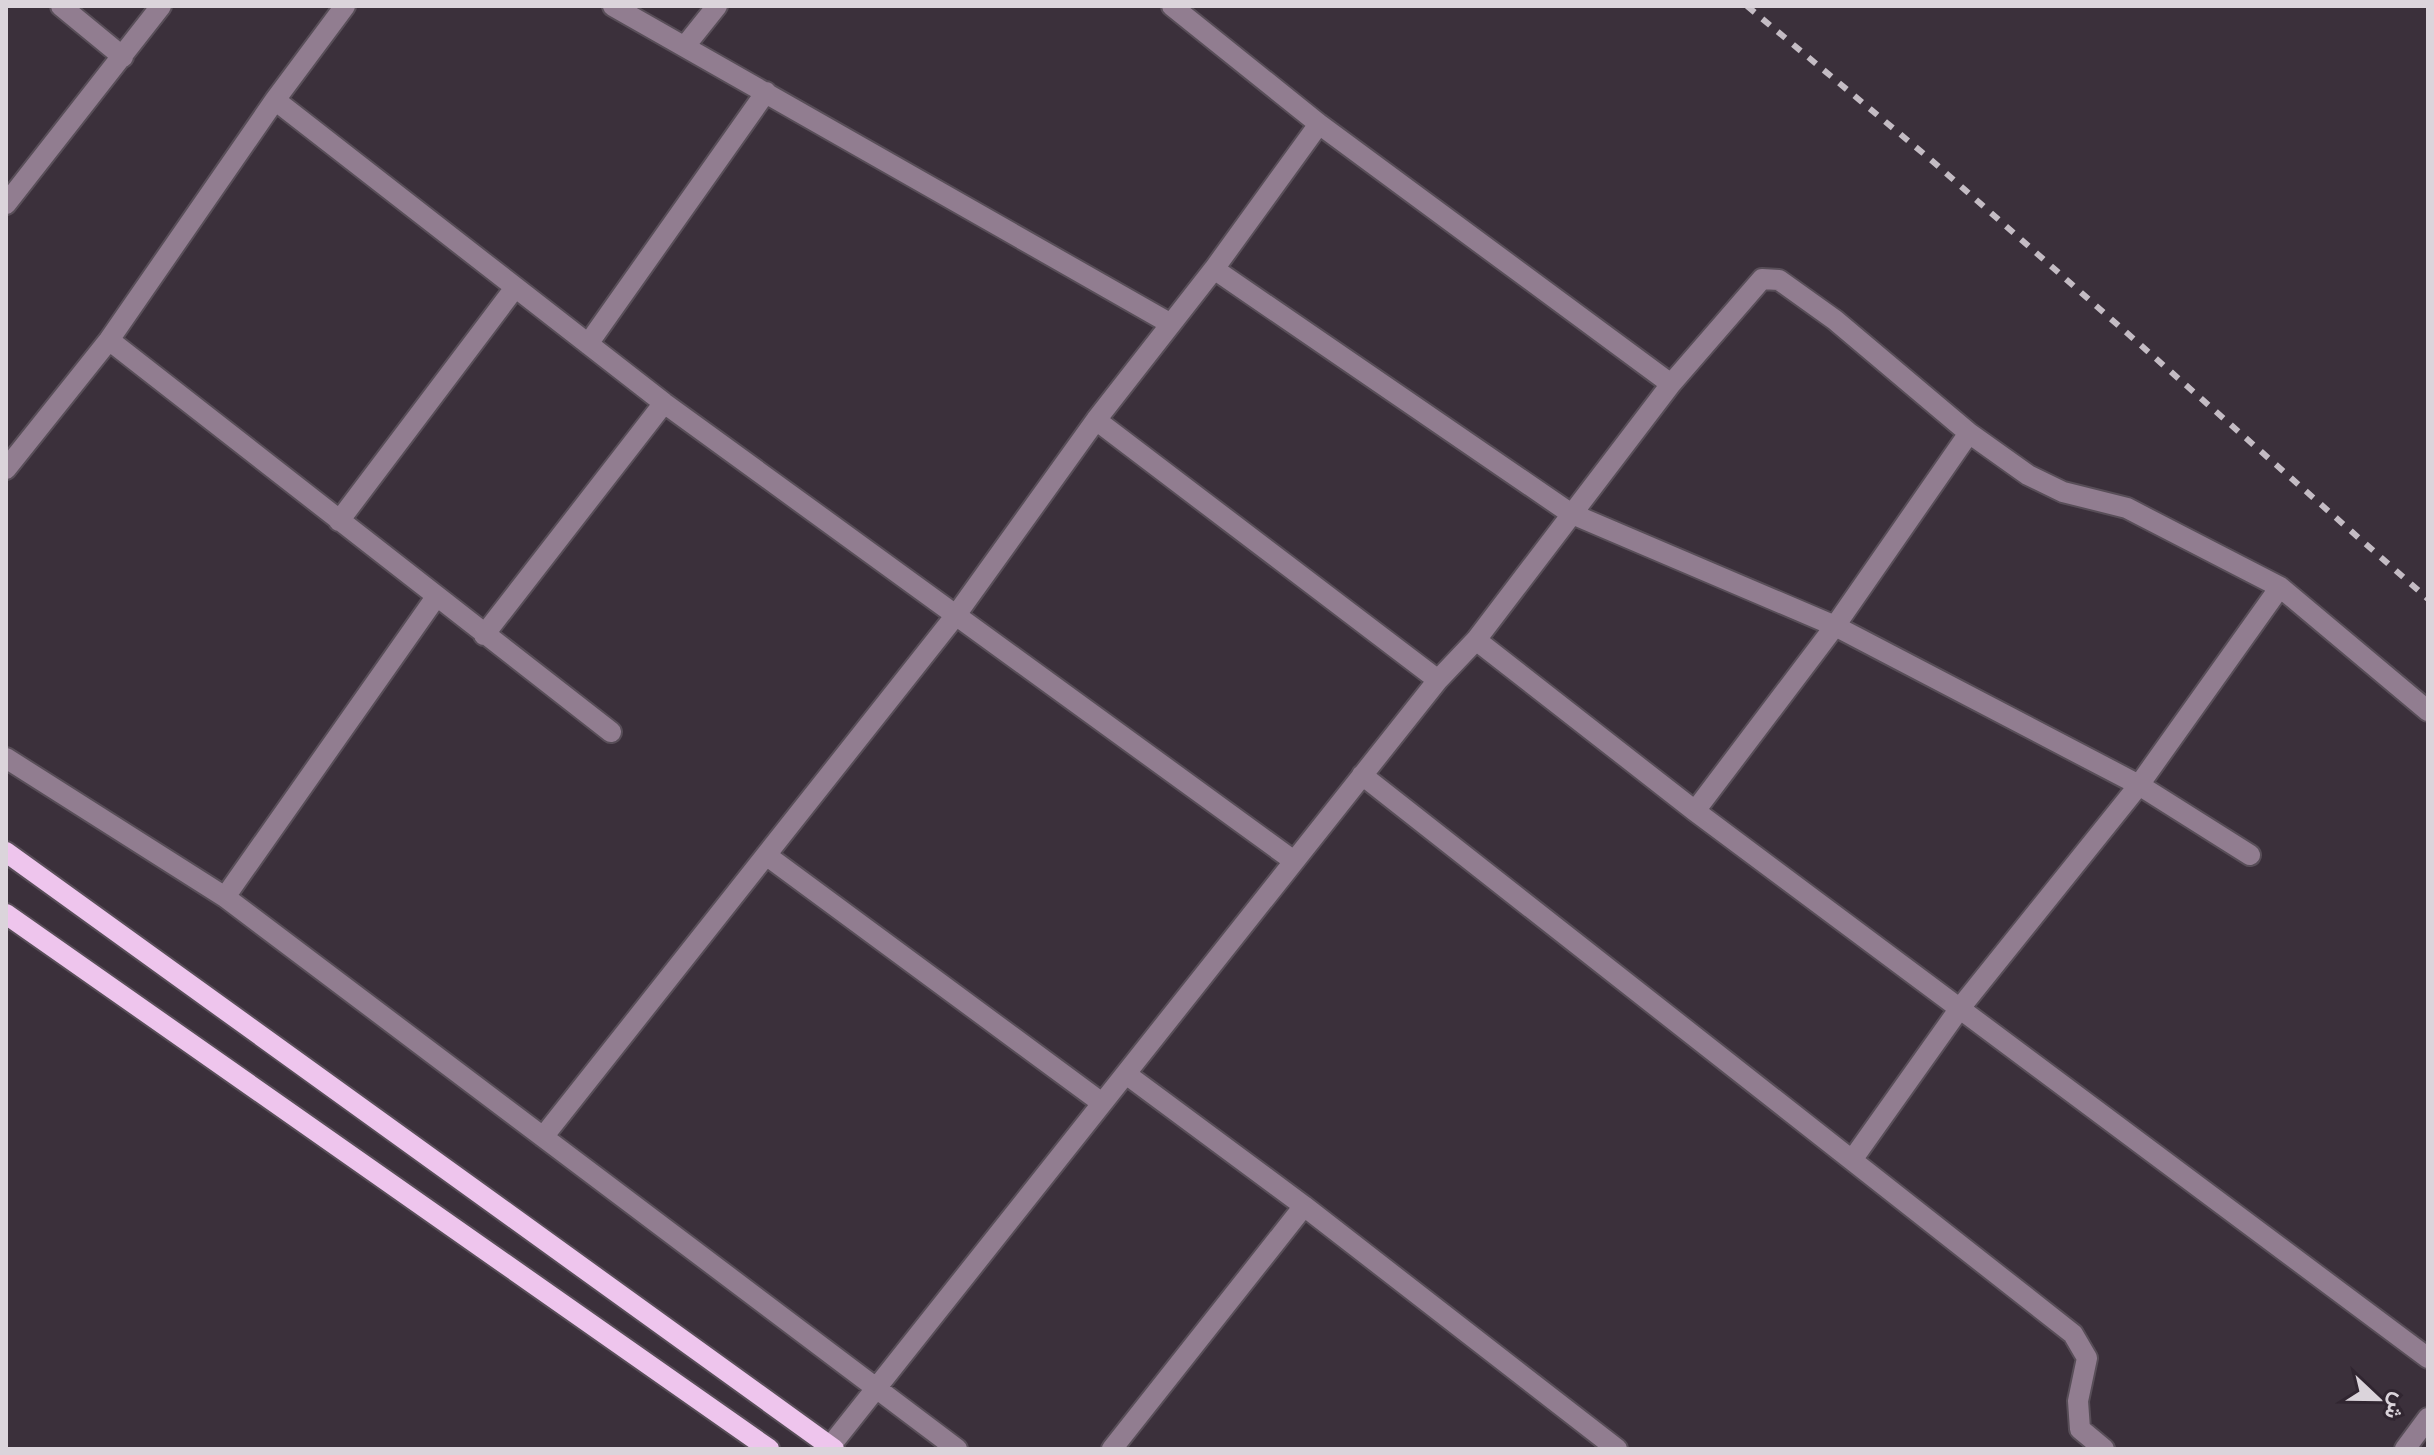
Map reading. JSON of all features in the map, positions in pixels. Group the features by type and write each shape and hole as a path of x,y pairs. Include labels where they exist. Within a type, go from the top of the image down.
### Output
{"main road":[{"path":"6,852 831,1448"},
{"path":"6,914 769,1449"}],"street":[{"path":"61,6 123,57"},
{"path":"6,204 161,6"},
{"path":"6,469 109,340 275,100 345,6"},
{"path":"613,6 1171,324"},
{"path":"685,46 717,6"},
{"path":"1172,6 1319,124 1671,384"},
{"path":"588,344 766,92"},
{"path":"275,100 664,403 1294,861"},
{"path":"543,1137 956,615 1096,420 1214,269 1319,124"},
{"path":"1214,269 1570,513 1835,626 2139,785 2250,855"},
{"path":"831,1448 1362,775 1438,680 1476,640 1671,384 1752,286 1769,278 1785,284 1835,320 1969,433 2045,485 2127,508 2280,587 2428,711"},
{"path":"339,521 514,289"},
{"path":"109,340 611,732"},
{"path":"484,635 664,403"},
{"path":"1096,420 1438,680"},
{"path":"1695,811 1835,626 1969,433"},
{"path":"1852,1160 1960,1008 2139,785 2280,587"},
{"path":"225,897 436,597"},
{"path":"1476,640 1695,811 2428,1358"},
{"path":"6,758 225,897 957,1449"},
{"path":"1362,775 2073,1334 2087,1358 2077,1415 2080,1429 2104,1449"},
{"path":"766,855 1102,1103"},
{"path":"1126,1074 1304,1206 1617,1449"},
{"path":"1112,1449 1304,1206"},
{"path":"2405,1449 2428,1418"}],"railway":[{"path":"1747,6 1930,159 2428,599"}]}
